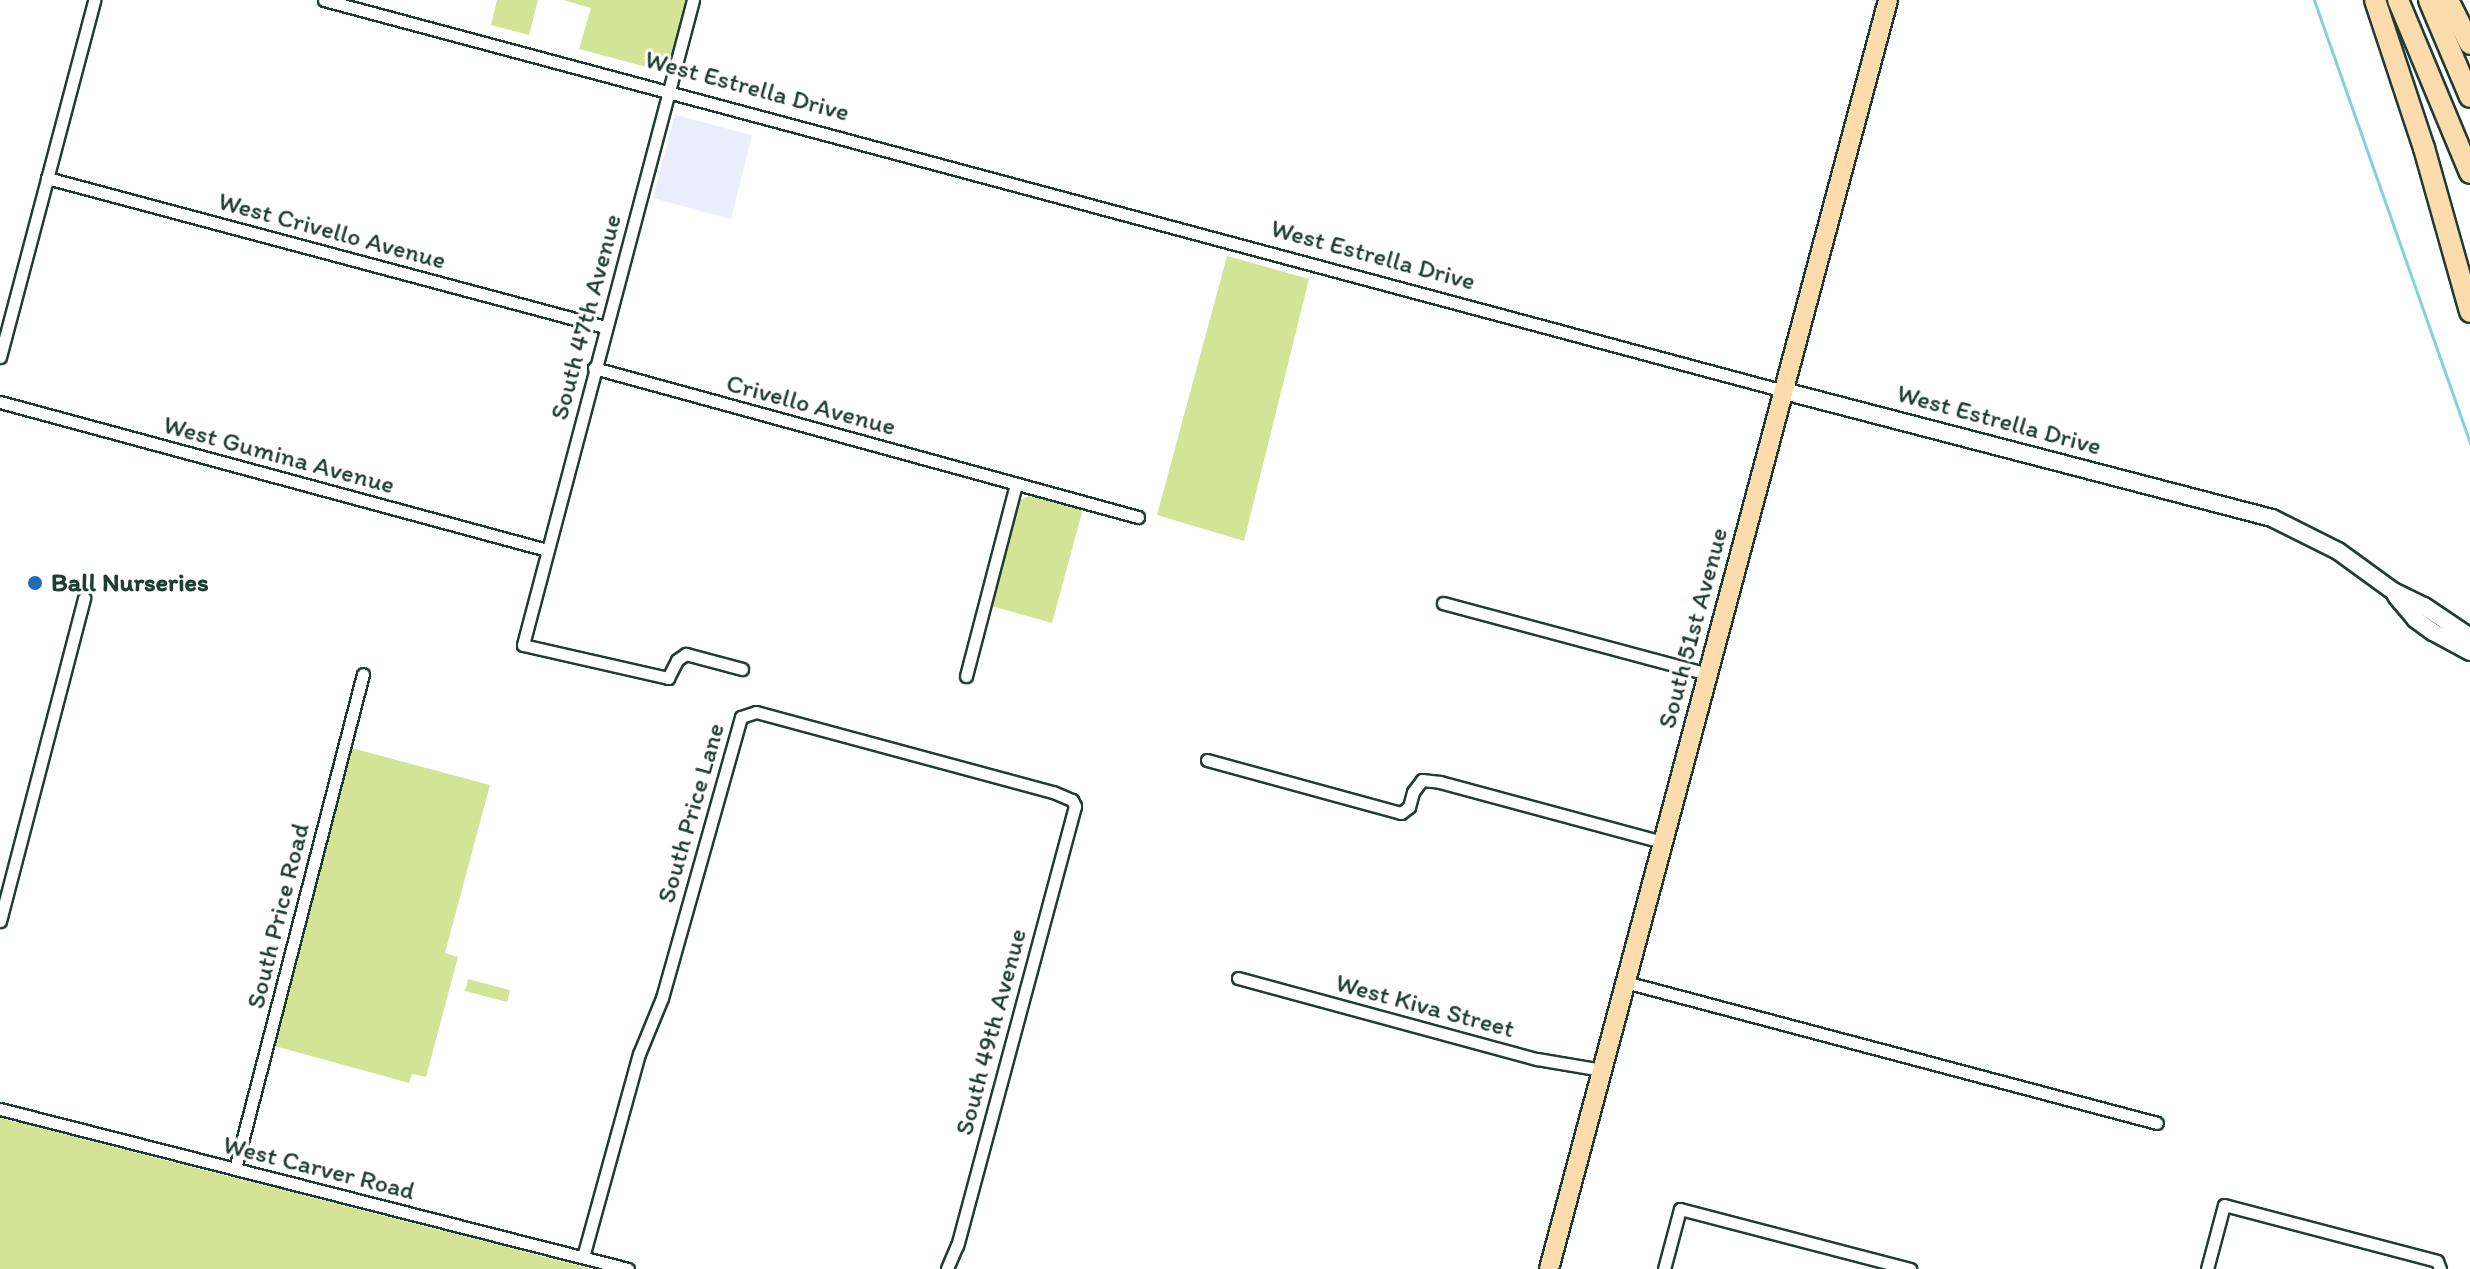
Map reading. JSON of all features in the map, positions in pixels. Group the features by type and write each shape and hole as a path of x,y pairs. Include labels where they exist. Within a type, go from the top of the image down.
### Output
{"highway":[{"path":"2375,0 2421,136 2470,312"},
{"path":"2398,0 2470,173"},
{"path":"2429,0 2470,97"},
{"path":"2448,0 2470,44"}],"main road":[{"name":"South 51st Avenue","path":"1549,1269 1888,0"},
{"name":"West Estrella Drive","path":"1784,391 2261,514 2331,546 2393,591 2424,606 2470,637"},
{"name":"West Estrella Drive","path":"2393,591 2415,619 2470,652"}],"street":[{"path":"0,357 94,0"},
{"name":"West Estrella Drive","path":"324,0 1784,391"},
{"name":"South 47th Avenue","path":"693,0 523,645 668,678 677,660 686,654 742,669"},
{"name":"West Crivello Avenue","path":"47,178 605,327"},
{"name":"Crivello Avenue","path":"594,368 1016,484"},
{"name":"West Gumina Avenue","path":"0,402 547,550"},
{"path":"966,676 1016,484 1138,517"},
{"path":"0,921 84,598"},
{"path":"1443,603 1708,674"},
{"name":"South Price Road","path":"235,1169 363,674"},
{"name":"South Price Lane","path":"585,1250 639,1054 662,998 741,717 756,712 1053,792 1072,800 1075,806"},
{"path":"1207,760 1401,813 1409,807 1413,792 1422,780 1440,782 1663,842"},
{"name":"South 49th Avenue","path":"947,1269 957,1245 1075,806"},
{"name":"West Kiva Street","path":"1238,978 1537,1059 1602,1070"},
{"path":"1625,982 2157,1123"},
{"name":"West Carver Road","path":"0,1109 235,1169 585,1250 628,1269"},
{"path":"2207,1269 2224,1205 2438,1265"},
{"path":"1664,1269 1680,1209 1910,1269"}],"shaded area":[{"path":"675,115 752,135 731,219 653,198"}],"green space":[{"path":"497,0 538,0 529,35 491,25"},
{"path":"563,0 689,0 669,73 579,49 591,8"},
{"path":"1227,256 1309,279 1244,541 1157,515"},
{"path":"1029,496 1083,509 1052,623 988,605 1014,503"},
{"path":"348,747 490,785 445,953 458,957 426,1077 412,1074 409,1083 271,1045"},
{"path":"468,979 510,990 507,1002 465,991"},
{"path":"0,1118 592,1269 0,1269"}],"waterway":[{"path":"2314,0 2470,444"}],"place":[{"name":"Ball Nurseries","path":"35,583"}]}
